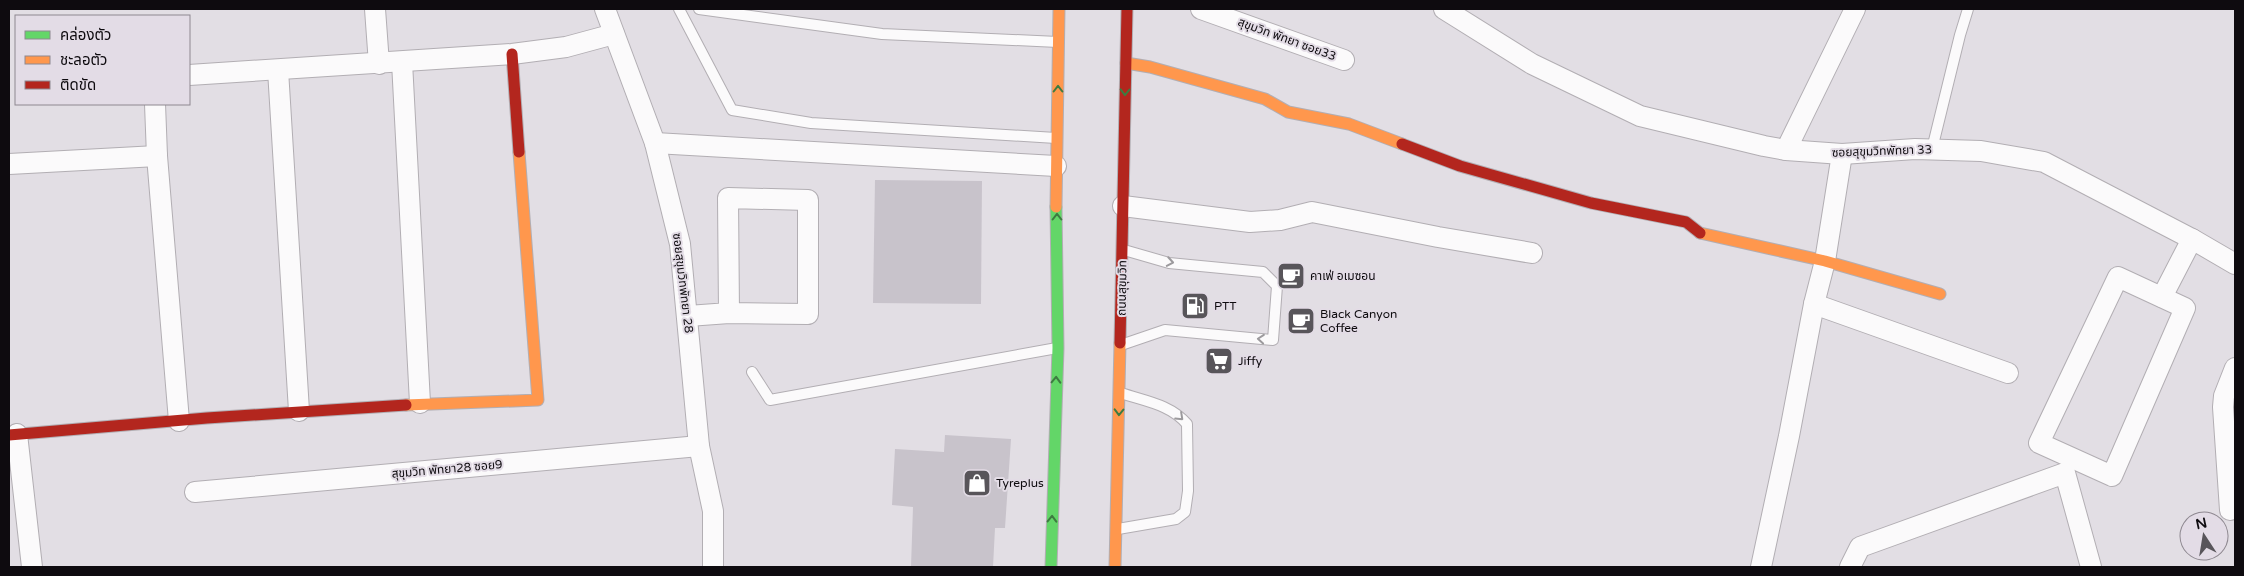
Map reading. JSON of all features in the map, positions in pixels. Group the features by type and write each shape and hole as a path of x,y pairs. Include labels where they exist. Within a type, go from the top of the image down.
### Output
{"main road":[{"path":"1051,567 1058,348 1056,166 1059,9"},
{"name":"ถนนสุขุมวิท","path":"1115,567 1127,9"},
{"path":"13,435 299,411 420,403 538,400 512,54"},
{"path":"1126,63 1150,67 1265,99 1288,112 1349,124 1460,166 1591,203 1686,222 1699,233 1825,261 1940,294"}],"street":[{"path":"375,9 379,64"},
{"name":"ซอยสุขุมวิทพัทยา 28","path":"605,9 655,143 680,244 688,316 698,446 713,510 713,567"},
{"name":"สุขุมวิท พัทยา ซอย33","path":"1201,9 1344,60"},
{"name":"ซอยสุขุมวิทพัทยา 33","path":"1444,9 1532,64 1640,116 1786,150 1842,154 1981,150 2044,162 2192,238 2235,264"},
{"path":"1786,150 1856,9"},
{"path":"190,75 512,54 566,47 614,34"},
{"path":"402,62 420,403"},
{"path":"278,70 299,411"},
{"path":"155,105 157,156 179,421"},
{"path":"655,143 1056,166"},
{"path":"1762,567 1814,304 1825,261 1842,154"},
{"path":"9,164 157,156"},
{"path":"688,316 729,313 808,314 808,200 728,198 729,313"},
{"path":"1123,206 1250,222 1280,220 1312,212 1438,237 1532,252"},
{"path":"2162,297 2192,238"},
{"path":"2118,277 2162,297 2186,308 2112,476 2038,444 2118,277"},
{"path":"1814,304 2008,374"},
{"path":"2230,510 2223,407 2224,396 2235,368"},
{"path":"13,435 32,567"},
{"name":"สุขุมวิท พัทยา28 ซอย9","path":"195,492 698,446"},
{"path":"1850,567 1860,547 2065,473 2091,567"}],"lane":[{"path":"679,9 732,110 811,123 1057,138"},
{"path":"699,9 882,34 1058,42"},
{"path":"1932,150 1968,9"},
{"path":"1121,345 1165,330 1273,340 1277,286 1263,272 1169,263 1123,250"},
{"path":"752,372 770,400 1058,348"},
{"path":"1117,529 1176,519 1185,512 1188,491 1187,424 1179,414 1167,407 1120,392"}],"building":[{"path":"875,180 982,181 981,304 873,303"},
{"path":"945,435 1011,439 1005,528 995,528 993,567 911,567 913,507 892,505 895,449 944,452"}],"traffic: fast":[{"path":"1051,567 1058,348 1056,207"}],"traffic: slow":[{"path":"1056,207 1059,9"},
{"path":"1126,63 1150,67 1265,99 1288,112 1349,124 1402,144"},
{"path":"406,405 538,400 519,152"},
{"path":"1700,233 1825,261 1940,294"},
{"path":"1115,567 1120,343"}],"traffic: jam":[{"path":"1120,343 1127,9"},
{"path":"512,54 519,152"},
{"path":"1402,144 1460,166 1591,203 1686,222 1700,233"},
{"path":"9,435 207,418 406,405"}],"place":[{"name":"คาเฟ่ อเมซอน","path":"1291,276"},
{"name":"PTT","path":"1195,306"},
{"name":"Black Canyon Coffee","path":"1301,321"},
{"name":"Jiffy","path":"1219,361"},
{"name":"Tyreplus","path":"977,483"}]}
